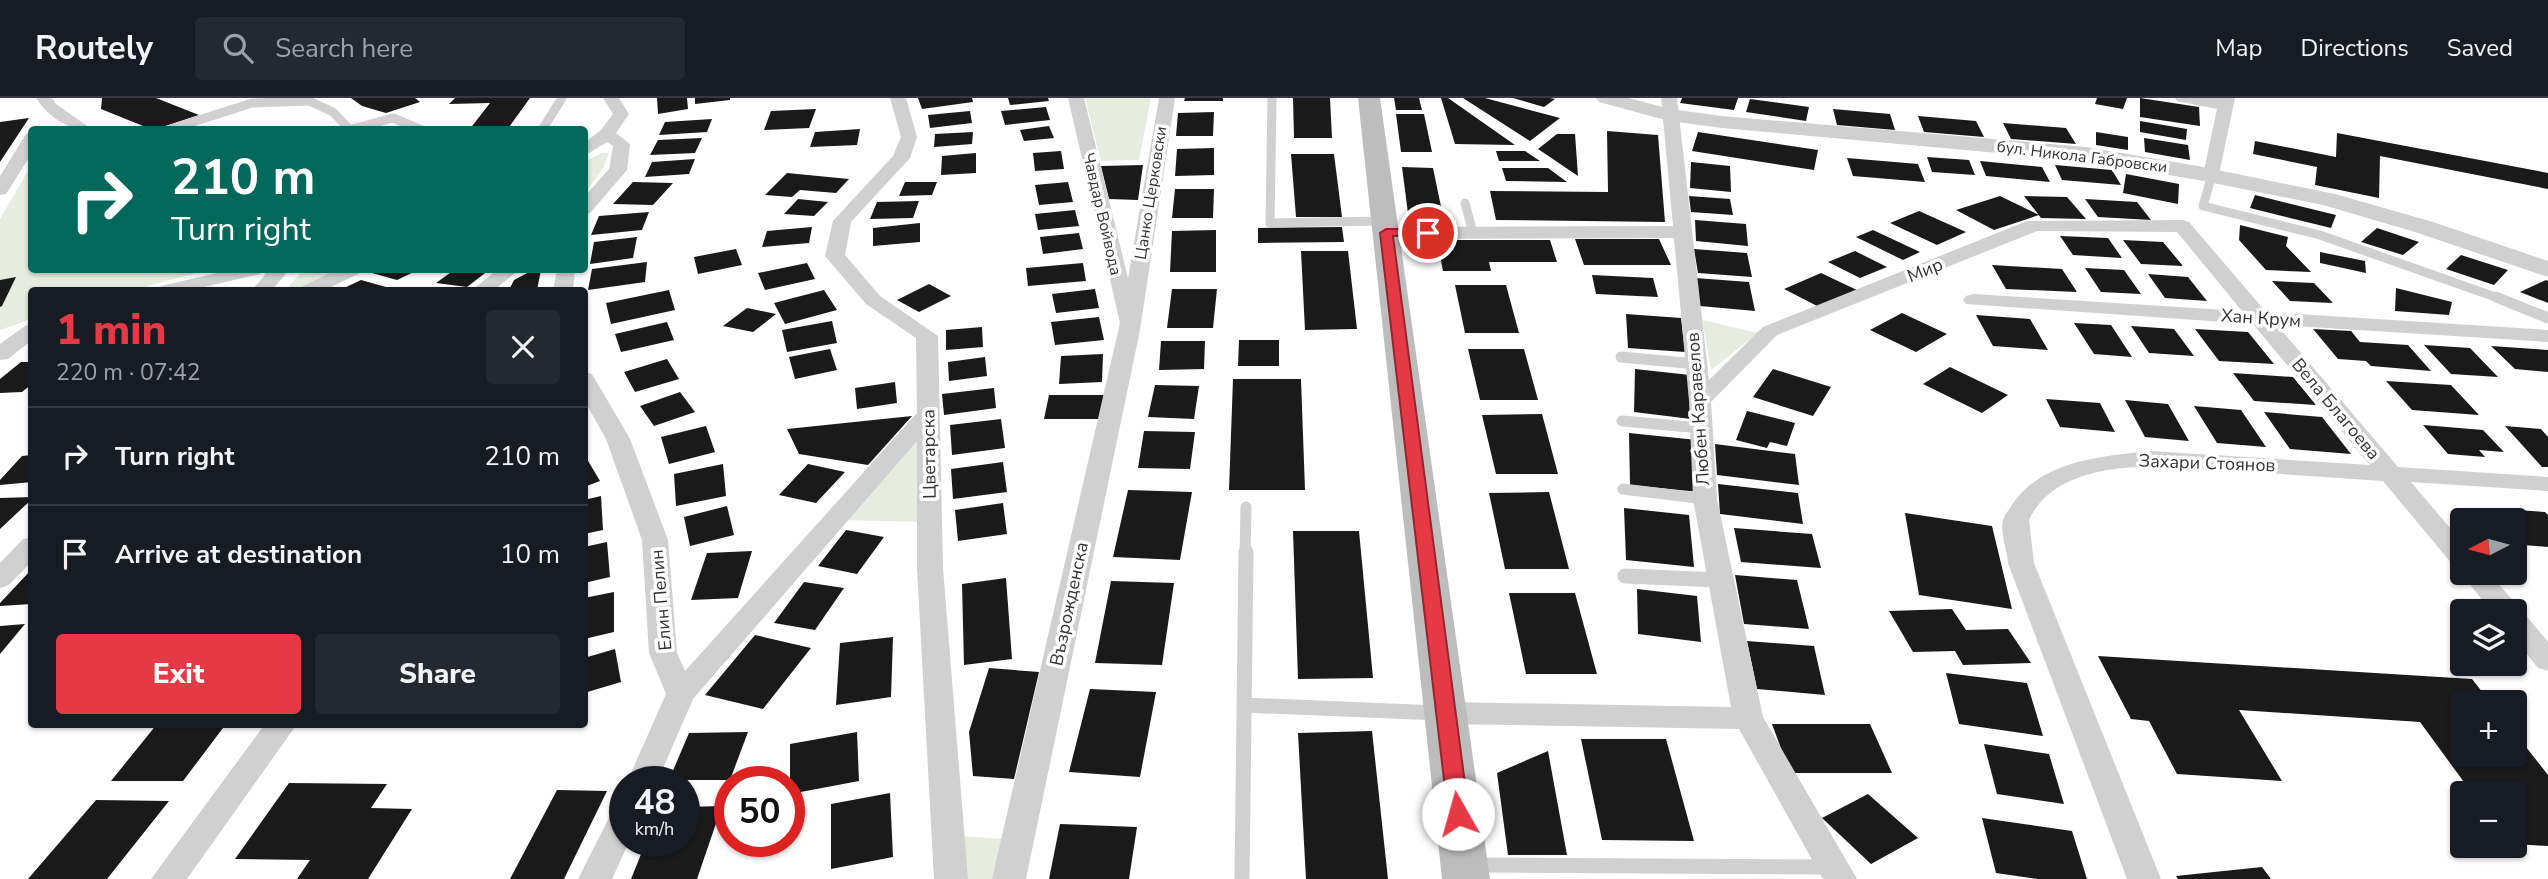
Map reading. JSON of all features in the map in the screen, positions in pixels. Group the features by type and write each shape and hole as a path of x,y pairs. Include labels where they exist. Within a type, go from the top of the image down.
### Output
{"main road":[{"path":"1369,98 1465,872"}],"street":[{"path":"588,148 607,134 621,114 611,98"},
{"name":"Цветарска","path":"898,98 909,137 901,158 842,221 835,256 873,300 927,336 930,568 950,879"},
{"name":"Чавдар Войвода","path":"1076,98 1129,330"},
{"name":"Цанко Церковски","path":"1129,330 1167,98"},
{"name":"бул. Никола Габровски","path":"1606,98 2086,155 2212,175 2387,216 2548,269"},
{"path":"2183,98 2227,102 2212,175"},
{"path":"38,126 47,102 80,126"},
{"name":"Любен Каравелов","path":"1669,106 1700,401 1704,499 1748,718 1837,873"},
{"path":"588,204 618,170 622,144 607,134"},
{"path":"0,190 28,144"},
{"name":"Мир","path":"1700,401 1770,331 2034,225 2182,226"},
{"name":"Вела Благоева","path":"2182,226 2450,545"},
{"path":"1385,227 1473,233 1682,232"},
{"path":"181,287 240,273"},
{"path":"265,287 276,273"},
{"path":"316,287 345,273"},
{"path":"486,287 505,273"},
{"name":"Хан Крум","path":"1973,300 2548,336"},
{"name":"Възрожденска","path":"1009,879 1129,330"},
{"path":"0,354 28,333"},
{"name":"Елин Пелин","path":"588,386 618,439 655,540 663,653 681,694"},
{"path":"649,766 681,694 928,414"},
{"name":"Захари Стоянов","path":"2144,879 2021,564 2016,519 2029,498 2050,481 2113,462 2151,458 2548,484"},
{"path":"0,579 28,549"},
{"path":"2484,585 2496,599"},
{"path":"2527,636 2548,661"},
{"path":"1446,713 1748,718"},
{"path":"168,879 279,728"},
{"path":"595,879 609,850"}],"lane":[{"path":"544,126 562,98"},
{"path":"1272,98 1270,223 1385,227"},
{"path":"181,126 251,103 309,102 332,113 346,126"},
{"path":"361,126 393,118 412,126"},
{"path":"2212,175 2203,206 2320,235 2470,286 2548,318"},
{"path":"1465,203 1473,233"},
{"path":"1620,357 1696,364"},
{"path":"1622,421 1701,428"},
{"path":"1623,489 1704,499"},
{"path":"1242,879 1245,506"},
{"path":"1625,576 1720,580"},
{"path":"1244,705 1446,713"},
{"path":"1465,872 1837,873"}],"shaded area":[{"path":"1085,98 1151,98 1139,160 1101,161"},
{"path":"602,153 609,153 603,168 588,189 588,160"},
{"path":"28,171 28,273 196,273 144,287 28,287 28,320 0,330 0,219"},
{"path":"300,273 335,273 305,287 289,287"},
{"path":"1702,320 1758,333 1711,370"},
{"path":"923,427 922,522 843,520"},
{"path":"958,836 1004,839 996,879 961,879"}],"building":[{"path":"102,98 156,98 199,115 165,126 143,126 101,109"},
{"path":"351,98 415,98 420,102 386,113 362,106"},
{"path":"455,98 530,98 510,126 472,126 490,103 449,104"},
{"path":"657,98 687,98 688,109 658,114"},
{"path":"695,98 730,98 730,100 695,104"},
{"path":"918,98 972,98 973,102 922,109"},
{"path":"1008,98 1048,98 1049,101 1010,105"},
{"path":"1185,98 1223,98 1223,101 1184,101"},
{"path":"1293,98 1330,98 1332,138 1294,138"},
{"path":"1394,98 1419,98 1422,110 1396,110"},
{"path":"1441,98 1448,98 1515,145 1455,144"},
{"path":"1463,98 1485,98 1560,118 1530,141"},
{"path":"1513,98 1550,98 1555,99 1544,107"},
{"path":"1682,98 1738,98 1734,110 1680,103"},
{"path":"2097,98 2127,98 2123,109 2095,104"},
{"path":"2140,98 2199,107 2200,126 2140,117"},
{"path":"1750,99 1809,107 1806,121 1746,112"},
{"path":"1046,107 1050,120 1005,125 1001,111"},
{"path":"816,109 809,128 764,130 771,111"},
{"path":"1833,109 1890,114 1895,130 1837,125"},
{"path":"970,111 972,123 930,128 928,115"},
{"path":"1214,112 1213,136 1176,136 1178,113"},
{"path":"1396,114 1424,114 1432,152 1401,152"},
{"path":"1918,116 1976,121 1984,137 1924,132"},
{"path":"29,118 0,162 0,122"},
{"path":"712,119 707,132 659,135 665,122"},
{"path":"2140,121 2187,129 2186,140 2140,132"},
{"path":"2003,123 2066,128 2076,144 2011,139"},
{"path":"1049,126 1054,138 1024,141 1020,130"},
{"path":"860,129 857,145 810,147 815,132"},
{"path":"1607,131 1658,135 1665,222 1496,220 1490,191 1608,192"},
{"path":"973,132 972,144 934,147 935,134"},
{"path":"1698,132 1818,150 1814,170 1692,151"},
{"path":"2096,132 2128,137 2128,150 2096,145"},
{"path":"2337,133 2548,173 2548,189 2380,156 2379,198 2315,185 2317,167 2253,154 2255,141 2336,157"},
{"path":"1557,134 1575,134 1578,176 1538,149"},
{"path":"702,138 695,153 650,155 658,140"},
{"path":"2144,138 2188,145 2190,160 2145,152"},
{"path":"1214,148 1214,175 1175,176 1177,149"},
{"path":"1061,151 1064,169 1035,171 1033,153"},
{"path":"1496,151 1525,151 1540,161 1499,161"},
{"path":"976,153 976,173 941,175 942,156"},
{"path":"1291,154 1334,154 1342,217 1296,217"},
{"path":"1927,157 1969,160 1975,175 1932,172"},
{"path":"1847,158 1918,164 1925,182 1853,176"},
{"path":"695,159 689,174 645,177 652,162"},
{"path":"1980,161 2042,167 2050,182 1986,176"},
{"path":"1691,162 1730,166 1731,192 1690,188"},
{"path":"1143,165 1138,200 1109,199 1101,166"},
{"path":"2055,165 2112,170 2121,185 2062,180"},
{"path":"1402,167 1433,168 1444,221 1409,221"},
{"path":"1502,168 1548,168 1567,182 1506,181"},
{"path":"787,173 849,179 836,193 800,190 792,197 765,195"},
{"path":"2126,174 2179,184 2178,204 2123,193"},
{"path":"633,182 673,183 653,205 613,204"},
{"path":"905,182 937,182 932,195 899,196"},
{"path":"1068,182 1073,202 1039,205 1035,185"},
{"path":"1175,189 1214,189 1213,218 1172,218"},
{"path":"2255,195 2336,215 2331,228 2250,208"},
{"path":"1689,196 1730,199 1733,215 1691,212"},
{"path":"2000,196 2039,215 1994,230 1956,210"},
{"path":"2024,196 2067,197 2086,219 2041,218"},
{"path":"798,199 828,202 814,216 784,214"},
{"path":"2085,199 2137,202 2151,220 2098,217"},
{"path":"919,201 913,218 870,219 877,202"},
{"path":"1075,210 1079,226 1038,230 1035,214"},
{"path":"1919,211 1966,232 1937,245 1890,223"},
{"path":"649,212 642,230 591,235 599,216"},
{"path":"1695,220 1746,224 1748,246 1696,241"},
{"path":"920,223 920,242 873,246 873,228"},
{"path":"2240,225 2288,237 2286,246 2311,272 2266,270 2239,240"},
{"path":"812,227 809,243 762,247 767,231"},
{"path":"1342,227 1344,242 1258,243 1258,228"},
{"path":"2377,228 2419,242 2403,255 2361,242"},
{"path":"1216,230 1216,272 1170,272 1172,231"},
{"path":"1873,230 1920,252 1903,260 1856,237"},
{"path":"1079,233 1083,249 1043,254 1040,237"},
{"path":"2060,236 2108,238 2122,258 2073,255"},
{"path":"637,237 633,258 590,264 594,242"},
{"path":"1575,239 1659,239 1671,265 1584,265"},
{"path":"1437,240 1550,240 1557,262 1489,262 1491,271 1443,271"},
{"path":"2123,240 2163,242 2183,266 2141,264"},
{"path":"736,249 742,265 698,274 694,257"},
{"path":"1694,249 1747,253 1752,277 1698,273"},
{"path":"1301,251 1348,251 1357,329 1305,330"},
{"path":"1855,251 1887,267 1860,278 1828,262"},
{"path":"2320,252 2365,261 2366,273 2320,263"},
{"path":"2461,255 2508,270 2494,285 2446,269"},
{"path":"647,262 645,282 588,290 592,269"},
{"path":"807,263 815,279 765,290 758,273"},
{"path":"1083,263 1086,281 1028,286 1026,268"},
{"path":"1992,265 2062,269 2077,292 2006,289"},
{"path":"2085,268 2124,270 2141,294 2101,292"},
{"path":"372,273 412,273 397,280"},
{"path":"450,273 485,273 467,287 436,283"},
{"path":"527,273 540,273 538,287 510,287 514,280"},
{"path":"1821,273 1859,291 1821,308 1784,289"},
{"path":"2148,274 2188,277 2207,301 2165,298"},
{"path":"1592,275 1653,278 1658,297 1596,294"},
{"path":"16,277 2,306 0,307 0,280"},
{"path":"1695,278 1749,282 1755,311 1700,306"},
{"path":"361,280 386,287 346,287"},
{"path":"2546,280 2548,303 2520,292"},
{"path":"2272,281 2314,283 2333,303 2290,301"},
{"path":"929,284 951,296 919,312 897,300"},
{"path":"1455,285 1506,285 1519,333 1465,333"},
{"path":"2396,288 2452,302 2449,315 2395,311"},
{"path":"1095,289 1099,308 1056,313 1052,294"},
{"path":"1172,289 1217,289 1213,328 1167,328"},
{"path":"669,290 675,310 611,324 606,303"},
{"path":"824,290 837,310 785,324 774,303"},
{"path":"747,308 776,314 753,332 723,326"},
{"path":"1902,313 1947,334 1916,352 1870,330"},
{"path":"1626,314 1681,318 1685,352 1628,348"},
{"path":"1976,315 2030,319 2048,350 1993,346"},
{"path":"1099,317 1104,340 1055,345 1051,322"},
{"path":"832,321 837,343 787,352 782,330"},
{"path":"667,322 674,340 621,352 615,334"},
{"path":"2074,323 2111,325 2132,357 2094,354"},
{"path":"2131,326 2174,329 2194,356 2149,353"},
{"path":"982,327 983,347 946,350 946,330"},
{"path":"2195,329 2248,332 2274,364 2219,361"},
{"path":"2313,329 2351,331 2360,342 2408,345 2431,371 2371,366 2366,361 2338,359"},
{"path":"1239,340 1279,340 1279,366 1238,366"},
{"path":"1161,341 1205,341 1204,369 1159,370"},
{"path":"2424,345 2470,348 2498,377 2451,374"},
{"path":"2491,346 2548,350 2548,372 2515,369"},
{"path":"830,349 837,370 795,379 789,357"},
{"path":"1468,349 1524,349 1538,400 1480,400"},
{"path":"1103,354 1102,382 1059,384 1061,356"},
{"path":"985,357 987,376 949,381 948,362"},
{"path":"667,359 679,379 635,392 624,372"},
{"path":"21,362 28,362 28,387 22,392 0,393 0,379"},
{"path":"1950,367 2008,395 1982,413 1923,384"},
{"path":"1635,369 1690,375 1691,419 1634,412"},
{"path":"1773,369 1831,387 1813,416 1753,397"},
{"path":"2233,373 2293,377 2316,405 2254,401"},
{"path":"1233,379 1301,379 1305,490 1229,490"},
{"path":"2386,381 2451,385 2479,415 2412,410"},
{"path":"895,382 897,403 857,409 855,388"},
{"path":"1155,385 1199,386 1194,419 1148,417"},
{"path":"994,388 996,408 944,415 942,394"},
{"path":"680,392 695,412 654,426 640,406"},
{"path":"1049,395 1104,395 1099,419 1044,419"},
{"path":"2046,399 2100,403 2115,432 2060,427"},
{"path":"2125,400 2168,404 2189,441 2145,437"},
{"path":"2194,406 2241,410 2266,447 2217,443"},
{"path":"1747,411 1795,423 1787,446 1770,442 1767,448 1736,440"},
{"path":"2264,412 2322,417 2351,454 2290,449"},
{"path":"1542,414 1558,474 1496,474 1482,415"},
{"path":"912,416 868,465 799,454 787,429"},
{"path":"1001,419 1005,448 952,455 950,425"},
{"path":"2423,425 2483,430 2504,452 2479,450 2485,457 2448,454"},
{"path":"706,426 715,452 669,464 661,437"},
{"path":"2505,426 2541,429 2548,437 2548,467 2542,467"},
{"path":"1144,431 1195,432 1190,469 1138,468"},
{"path":"1629,433 1697,440 1699,492 1630,485"},
{"path":"1715,444 1795,454 1799,485 1717,475"},
{"path":"28,455 28,482 0,485 0,480 22,456"},
{"path":"588,461 600,481 588,486"},
{"path":"1003,462 1007,492 953,499 951,469"},
{"path":"723,464 726,496 676,506 674,474"},
{"path":"808,464 845,472 816,503 779,495"},
{"path":"1718,484 1798,493 1803,524 1720,514"},
{"path":"1128,490 1192,492 1180,560 1113,557"},
{"path":"1549,492 1569,569 1505,569 1489,493"},
{"path":"601,496 603,530 588,533 588,499"},
{"path":"28,497 28,503 0,529 0,498"},
{"path":"1003,503 1007,534 958,541 955,510"},
{"path":"727,506 734,535 690,546 684,517"},
{"path":"1624,508 1689,515 1694,567 1626,560"},
{"path":"2527,511 2545,512 2548,515 2548,547 2527,545"},
{"path":"1905,513 1992,526 2012,609 1919,595"},
{"path":"1734,528 1812,534 1821,568 1741,562"},
{"path":"846,530 884,537 857,574 818,566"},
{"path":"1293,531 1359,531 1373,678 1298,679"},
{"path":"607,542 610,577 588,582 588,546"},
{"path":"752,551 738,598 691,600 707,553"},
{"path":"28,573 28,604 0,606"},
{"path":"1735,575 1797,580 1809,629 1744,624"},
{"path":"1006,578 1012,659 964,665 962,584"},
{"path":"1111,581 1174,583 1162,665 1095,663"},
{"path":"804,582 844,588 815,630 774,623"},
{"path":"1637,589 1697,596 1701,642 1638,634"},
{"path":"614,592 614,632 588,638 588,597"},
{"path":"1509,593 1575,593 1597,674 1526,674"},
{"path":"1952,609 1966,630 2008,629 2031,663 1963,665 1955,651 1913,652 1889,611"},
{"path":"25,624 0,654 0,626"},
{"path":"755,635 811,648 763,709 705,695"},
{"path":"893,637 891,697 836,705 840,643"},
{"path":"1747,641 1814,646 1825,695 1757,689"},
{"path":"615,649 621,682 588,692 588,657"},
{"path":"2098,656 2472,679 2481,690 2450,690 2450,763 2420,722 2239,710 2282,781 2177,774 2149,721 2131,719"},
{"path":"989,668 1039,672 1014,779 973,776 969,732"},
{"path":"1946,673 2027,683 2043,736 1959,724"},
{"path":"1090,689 1156,692 1140,777 1069,772"},
{"path":"1772,724 1870,724 1892,773 1790,773"},
{"path":"154,728 223,728 183,781 111,781"},
{"path":"1372,731 1388,879 1306,879 1298,733"},
{"path":"748,732 735,766 714,766 714,780 700,780 700,766 675,766 689,733"},
{"path":"857,732 859,781 805,791 805,766 790,766 790,744"},
{"path":"1581,739 1666,739 1694,841 1602,840"},
{"path":"1984,744 2049,754 2064,804 1997,794"},
{"path":"2527,748 2548,775 2548,846 2527,845 2527,781 2463,781 2453,767 2527,767"},
{"path":"1548,751 1567,855 1508,855 1497,773"},
{"path":"289,783 387,784 371,808 412,809 368,879 297,879 310,860 235,859"},
{"path":"557,790 607,791 564,879 510,879"},
{"path":"890,793 893,857 831,869 831,804"},
{"path":"1868,794 1918,838 1871,864 1822,818"},
{"path":"96,800 169,801 107,879 28,879"},
{"path":"714,806 714,829 697,879 631,879 640,857 700,857 700,807"},
{"path":"1982,818 2072,831 2087,879 2038,879 1996,873"},
{"path":"1060,824 1137,827 1129,879 1049,879"},
{"path":"2262,867 2271,879 2178,879 2176,876"}],"route":[{"path":"1428,233 1386,233 1458,814"}]}
